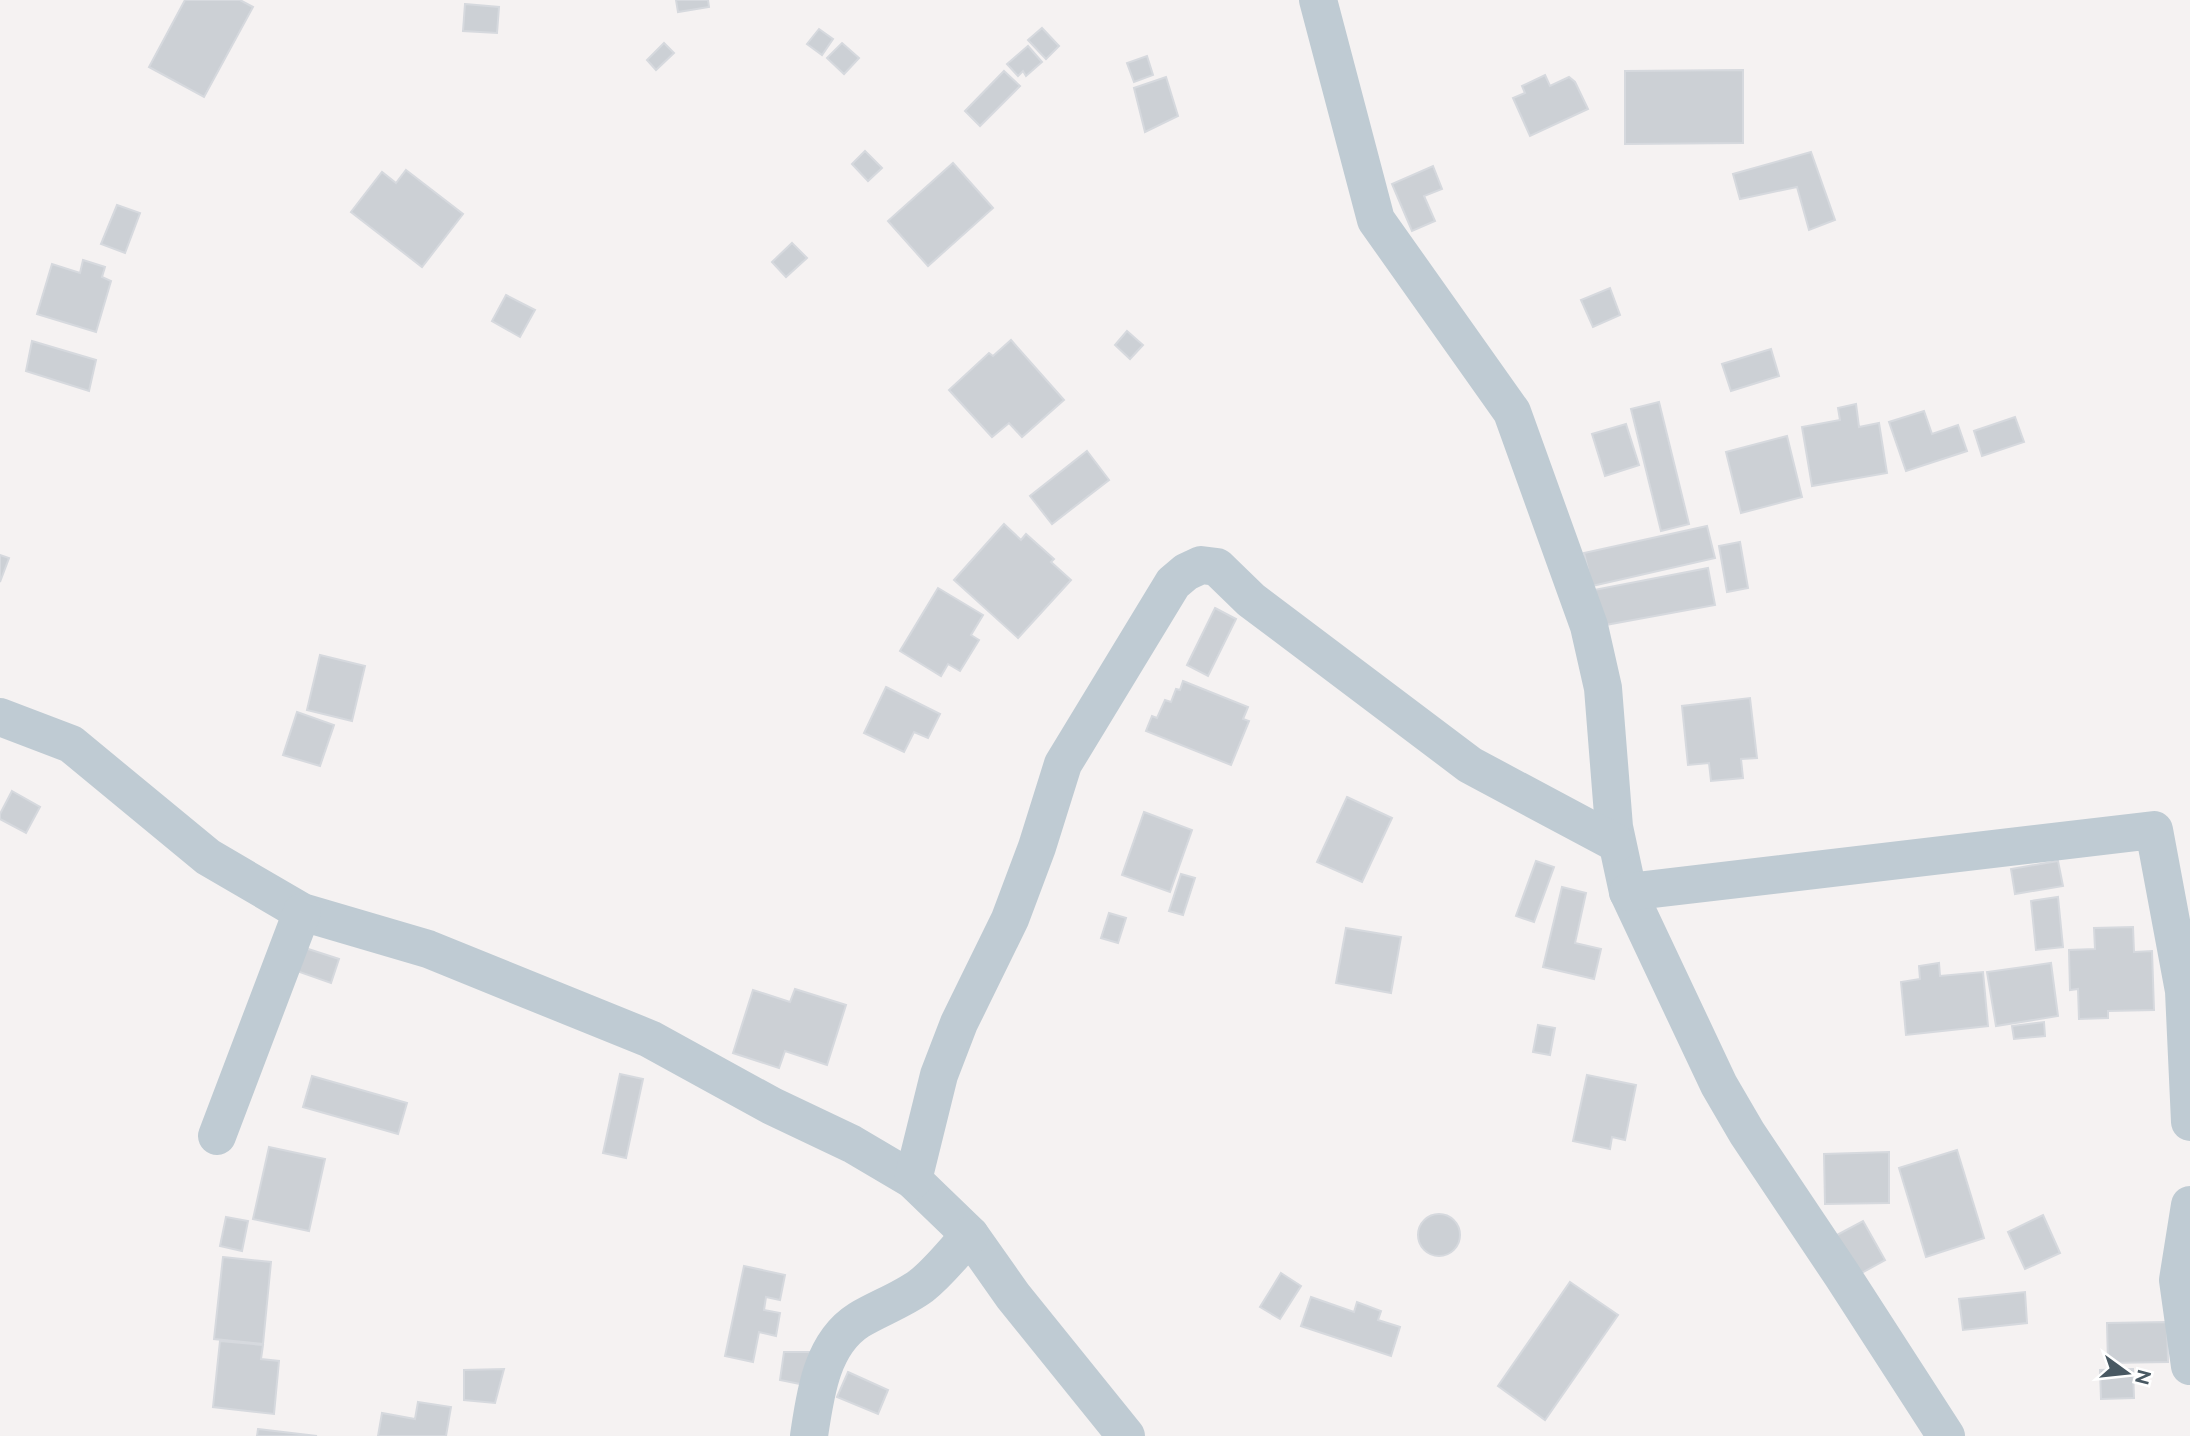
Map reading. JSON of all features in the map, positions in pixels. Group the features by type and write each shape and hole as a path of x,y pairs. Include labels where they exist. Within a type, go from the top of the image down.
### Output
{"street":[{"path":"1318,0 1376,220 1512,412 1589,626 1603,688 1616,843 1628,892 1719,1085 1740,1121 1946,1436"},
{"path":"913,1180 939,1075 959,1023 1010,919 1037,847 1063,764 1173,583 1186,572 1201,565 1217,567 1251,600 1469,765 1616,843"},
{"path":"0,717 71,744 208,857 302,912 428,949 650,1039 772,1106 852,1144 913,1180 970,1235 1013,1296 1126,1436"},
{"path":"1628,892 2154,830 2184,991 2190,1122"},
{"path":"217,1136 302,912"},
{"path":"2190,1205 2178,1280 2190,1366"},
{"path":"809,1436 823,1367 840,1338 857,1322 921,1286 970,1235"}],"building":[{"path":"185,0 240,0 253,7 204,97 149,67"},
{"path":"676,0 708,0 709,7 678,12"},
{"path":"465,4 499,7 497,33 463,31"},
{"path":"1042,28 1059,46 1046,59 1028,40"},
{"path":"819,29 833,39 822,55 807,44"},
{"path":"664,43 674,53 656,70 647,60"},
{"path":"842,43 859,58 844,74 827,58"},
{"path":"1028,46 1042,62 1026,76 1023,71 1018,76 1007,64"},
{"path":"1147,56 1153,75 1134,82 1127,63"},
{"path":"1743,70 1743,143 1625,144 1625,71"},
{"path":"1004,71 1020,86 980,126 965,111"},
{"path":"1545,75 1550,86 1569,77 1575,82 1588,109 1530,136 1513,98 1525,93 1522,86"},
{"path":"1166,77 1178,116 1145,132 1134,88"},
{"path":"865,151 882,168 868,181 852,164"},
{"path":"1811,152 1835,220 1809,230 1797,187 1740,199 1733,174"},
{"path":"953,163 993,208 928,266 888,221"},
{"path":"1433,166 1442,189 1424,196 1435,221 1412,231 1392,184"},
{"path":"406,170 463,214 422,267 351,212 382,172 396,183"},
{"path":"117,205 140,213 125,253 101,244"},
{"path":"792,243 807,258 786,277 772,262"},
{"path":"83,260 105,267 102,277 111,281 96,332 37,314 52,264 80,273"},
{"path":"1610,288 1620,315 1593,327 1581,300"},
{"path":"506,295 535,310 520,337 492,321"},
{"path":"1127,331 1143,345 1130,359 1115,345"},
{"path":"1011,340 1064,400 1022,437 1009,423 992,437 949,390 989,353 993,356"},
{"path":"32,341 96,360 89,391 26,371"},
{"path":"1771,349 1779,376 1731,391 1722,364"},
{"path":"1659,402 1689,524 1661,531 1631,409"},
{"path":"1856,404 1859,427 1879,423 1887,473 1812,486 1802,427 1840,420 1838,408"},
{"path":"1924,411 1932,434 1958,425 1967,451 1906,471 1889,422"},
{"path":"2015,417 2024,442 1982,456 1974,431"},
{"path":"1626,424 1639,465 1605,476 1592,434"},
{"path":"1787,436 1802,497 1741,513 1726,452"},
{"path":"1087,451 1109,480 1052,524 1030,496"},
{"path":"1004,524 1021,540 1026,534 1054,559 1051,562 1071,580 1018,638 954,580"},
{"path":"1707,526 1715,558 1592,586 1584,553"},
{"path":"1740,542 1748,588 1727,592 1719,546"},
{"path":"0,555 9,558 0,582"},
{"path":"1708,568 1715,605 1600,626 1594,590"},
{"path":"938,588 983,615 971,635 979,640 960,671 948,664 941,676 900,651"},
{"path":"1215,608 1236,619 1208,676 1187,665"},
{"path":"320,655 365,666 352,721 307,710"},
{"path":"1183,681 1248,707 1243,719 1249,721 1231,765 1146,731 1152,716 1157,718 1165,700 1171,702 1176,689 1180,690"},
{"path":"886,687 940,714 928,738 914,732 904,752 864,733"},
{"path":"1750,698 1757,758 1741,759 1743,778 1711,781 1709,763 1688,765 1682,706"},
{"path":"297,712 334,725 320,766 283,755"},
{"path":"12,791 40,807 26,833 0,819"},
{"path":"1347,797 1392,818 1362,882 1317,862"},
{"path":"1144,812 1192,830 1170,892 1122,875"},
{"path":"1536,861 1554,867 1534,922 1516,916"},
{"path":"2058,861 2063,886 2015,894 2011,869"},
{"path":"1181,874 1195,878 1183,915 1169,911"},
{"path":"1562,887 1586,893 1575,943 1601,949 1594,979 1543,967"},
{"path":"2058,897 2063,947 2036,950 2031,901"},
{"path":"1109,913 1126,918 1118,943 1101,938"},
{"path":"2133,927 2134,952 2152,951 2154,1010 2108,1011 2108,1018 2079,1019 2078,989 2070,990 2069,950 2095,949 2094,928"},
{"path":"1346,928 1401,937 1391,993 1336,983"},
{"path":"299,946 339,959 331,983 291,969"},
{"path":"1939,963 1940,976 1983,972 1988,1026 1906,1035 1901,982 1920,979 1919,966"},
{"path":"2051,963 2058,1016 1996,1026 1987,972"},
{"path":"795,989 846,1005 827,1065 785,1051 779,1068 733,1053 753,990 790,1002"},
{"path":"2044,1022 2045,1036 2014,1039 2012,1026"},
{"path":"1538,1025 1555,1028 1550,1055 1533,1052"},
{"path":"620,1074 643,1079 626,1158 603,1153"},
{"path":"1587,1075 1636,1085 1625,1140 1612,1137 1610,1149 1573,1141"},
{"path":"312,1076 407,1103 398,1134 303,1107"},
{"path":"269,1147 325,1159 309,1231 253,1219"},
{"path":"1957,1150 1984,1238 1926,1257 1899,1168"},
{"path":"1889,1152 1889,1203 1825,1204 1824,1154"},
{"path":"1439,1214 1454,1220 1460,1235 1454,1250 1439,1256 1424,1250 1418,1235 1424,1220"},
{"path":"2043,1215 2060,1253 2025,1269 2008,1232"},
{"path":"226,1217 248,1221 242,1251 220,1246"},
{"path":"1863,1221 1885,1260 1858,1275 1837,1235"},
{"path":"223,1257 271,1262 263,1344 214,1339"},
{"path":"744,1266 785,1275 780,1300 766,1297 764,1310 780,1313 776,1336 759,1332 753,1362 725,1356"},
{"path":"1281,1273 1301,1286 1280,1319 1260,1307"},
{"path":"1570,1282 1618,1315 1545,1420 1498,1386"},
{"path":"2025,1292 2027,1323 1963,1330 1959,1299"},
{"path":"1311,1297 1354,1312 1357,1302 1381,1311 1378,1320 1400,1327 1391,1356 1301,1326"},
{"path":"2167,1322 2168,1362 2108,1363 2107,1323"},
{"path":"220,1341 263,1345 261,1359 279,1361 274,1414 213,1407"},
{"path":"784,1352 810,1352 805,1385 780,1380"},
{"path":"504,1369 495,1403 464,1400 464,1370"},
{"path":"2133,1369 2134,1398 2101,1399 2100,1370"},
{"path":"848,1372 888,1390 878,1414 837,1397"},
{"path":"418,1402 451,1407 446,1436 378,1436 382,1413 415,1419"},
{"path":"258,1429 317,1436 257,1436"}]}
